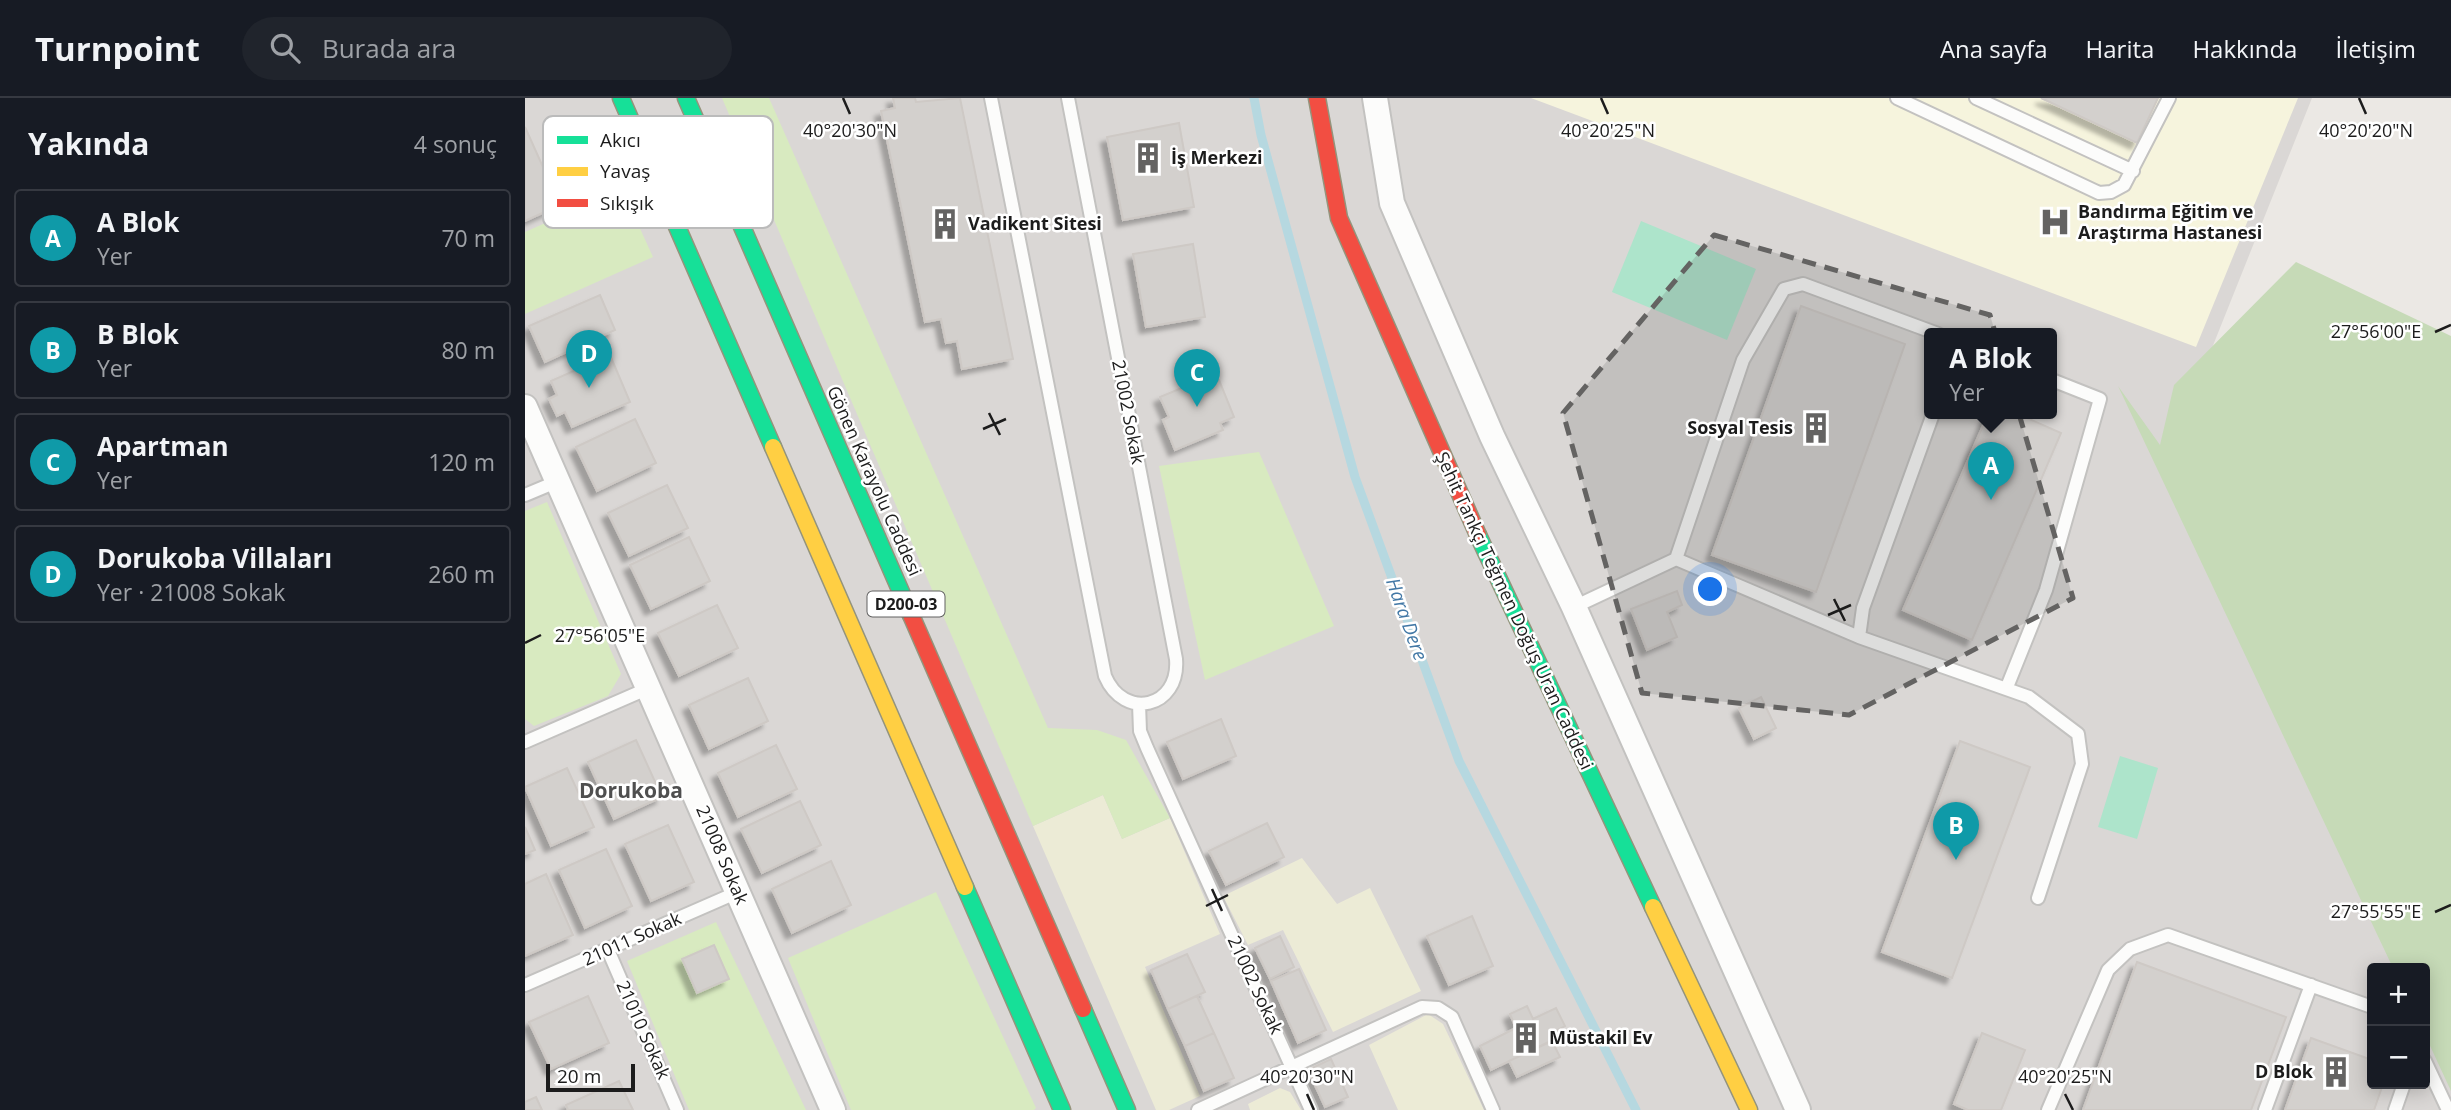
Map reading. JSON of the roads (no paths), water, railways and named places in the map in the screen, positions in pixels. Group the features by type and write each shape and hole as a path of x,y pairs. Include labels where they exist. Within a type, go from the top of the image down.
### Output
{"main road":[{"name":"D200-03","path":"621,98 629,116"},
{"name":"Gönen Karayolu Caddesi","path":"686,98 694,116"},
{"name":"Şehit Tankçı Teğmen Doğuş Uran Caddesi","path":"1317,98 1339,218 1448,471 1749,1110"},
{"name":"D200-03","path":"678,228 1062,1110"},
{"name":"Gönen Karayolu Caddesi","path":"743,228 1127,1110"}],"street":[{"path":"1375,98 1392,203 1492,436 1574,607 1798,1110"},
{"name":"21008 Sokak","path":"525,407 833,1110"}],"lane":[{"path":"991,98 1105,676 1117,696 1139,704"},
{"name":"21002 Sokak","path":"1068,98 1176,659 1177,671 1169,691 1150,703 1139,704 1140,731 1311,1110"},
{"path":"1897,98 2099,192 2111,192 2124,186 2169,98"},
{"path":"1976,98 2133,171"},
{"path":"1574,607 1676,559 1743,360 1784,289 1803,285 1924,329"},
{"path":"2007,687 2046,590 2100,399 2057,382"},
{"path":"1859,638 1863,608 1931,419"},
{"path":"525,495 557,482"},
{"path":"1676,559 1859,638 2007,687 2029,697 2078,734 2083,764 2038,898"},
{"path":"525,742 649,688"},
{"name":"21011 Sokak","path":"525,985 738,892"},
{"path":"2048,1110 2108,970 2130,949 2168,935 2367,1004"},
{"name":"21010 Sokak","path":"608,950 677,1110"},
{"path":"2265,1110 2311,985"},
{"path":"1198,1110 1422,1007 1438,1008 1452,1017 1493,1110"},
{"path":"2430,1072 2448,1110"},
{"path":"2395,1110 2402,1089"}],"waterway":[{"name":"Hara Dere","path":"1254,98 1261,135 1355,477 1459,761 1636,1110"}],"place":[{"name":"İş Merkezi","path":"1148,158"},
{"name":"Bandırma Eğitim ve Araştırma Hastanesi","path":"2055,222"},
{"name":"Vadikent Sitesi","path":"945,224"},
{"name":"Dorukoba Villaları","path":"589,388"},
{"name":"Apartman","path":"1197,407"},
{"name":"Sosyal Tesis","path":"1816,428"},
{"name":"A Blok","path":"1991,500"},
{"name":"B Blok","path":"1956,860"},
{"name":"Müstakil Ev","path":"1526,1038"},
{"name":"D Blok","path":"2336,1072"}],"district":[{"name":"Dorukoba","path":"631,791"}]}
